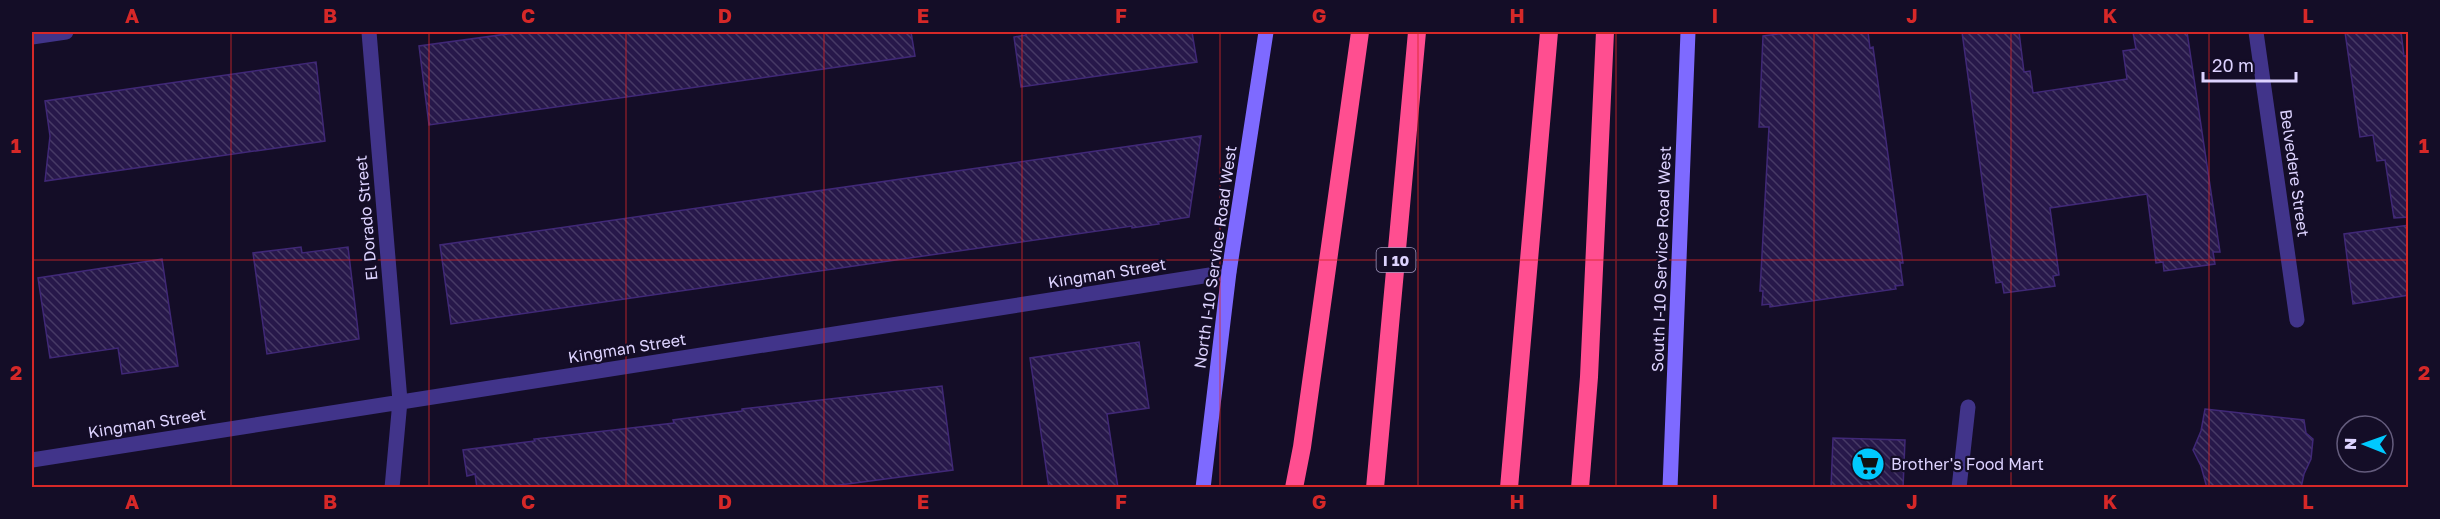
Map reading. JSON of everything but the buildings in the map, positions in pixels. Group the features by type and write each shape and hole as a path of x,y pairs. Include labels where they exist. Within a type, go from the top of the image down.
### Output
{"highway":[{"path":"1294,488 1302,447 1360,32"},
{"name":"I 10","path":"1375,488 1417,32"},
{"path":"1509,488 1549,32"},
{"path":"1580,488 1588,377 1605,32"},
{"path":"1300,488 1302,447"}],"street":[{"path":"32,37 66,32"},
{"name":"El Dorado Street","path":"369,32 400,401 392,488"},
{"name":"North I-10 Service Road West","path":"1203,488 1229,272 1266,32"},
{"name":"South I-10 Service Road West","path":"1670,488 1688,32"},
{"name":"Belvedere Street","path":"2256,32 2297,320"},
{"name":"Kingman Street","path":"32,460 1229,272"},
{"path":"1959,488 1968,407"}],"place":[{"name":"Brother's Food Mart","path":"1868,464"}]}
